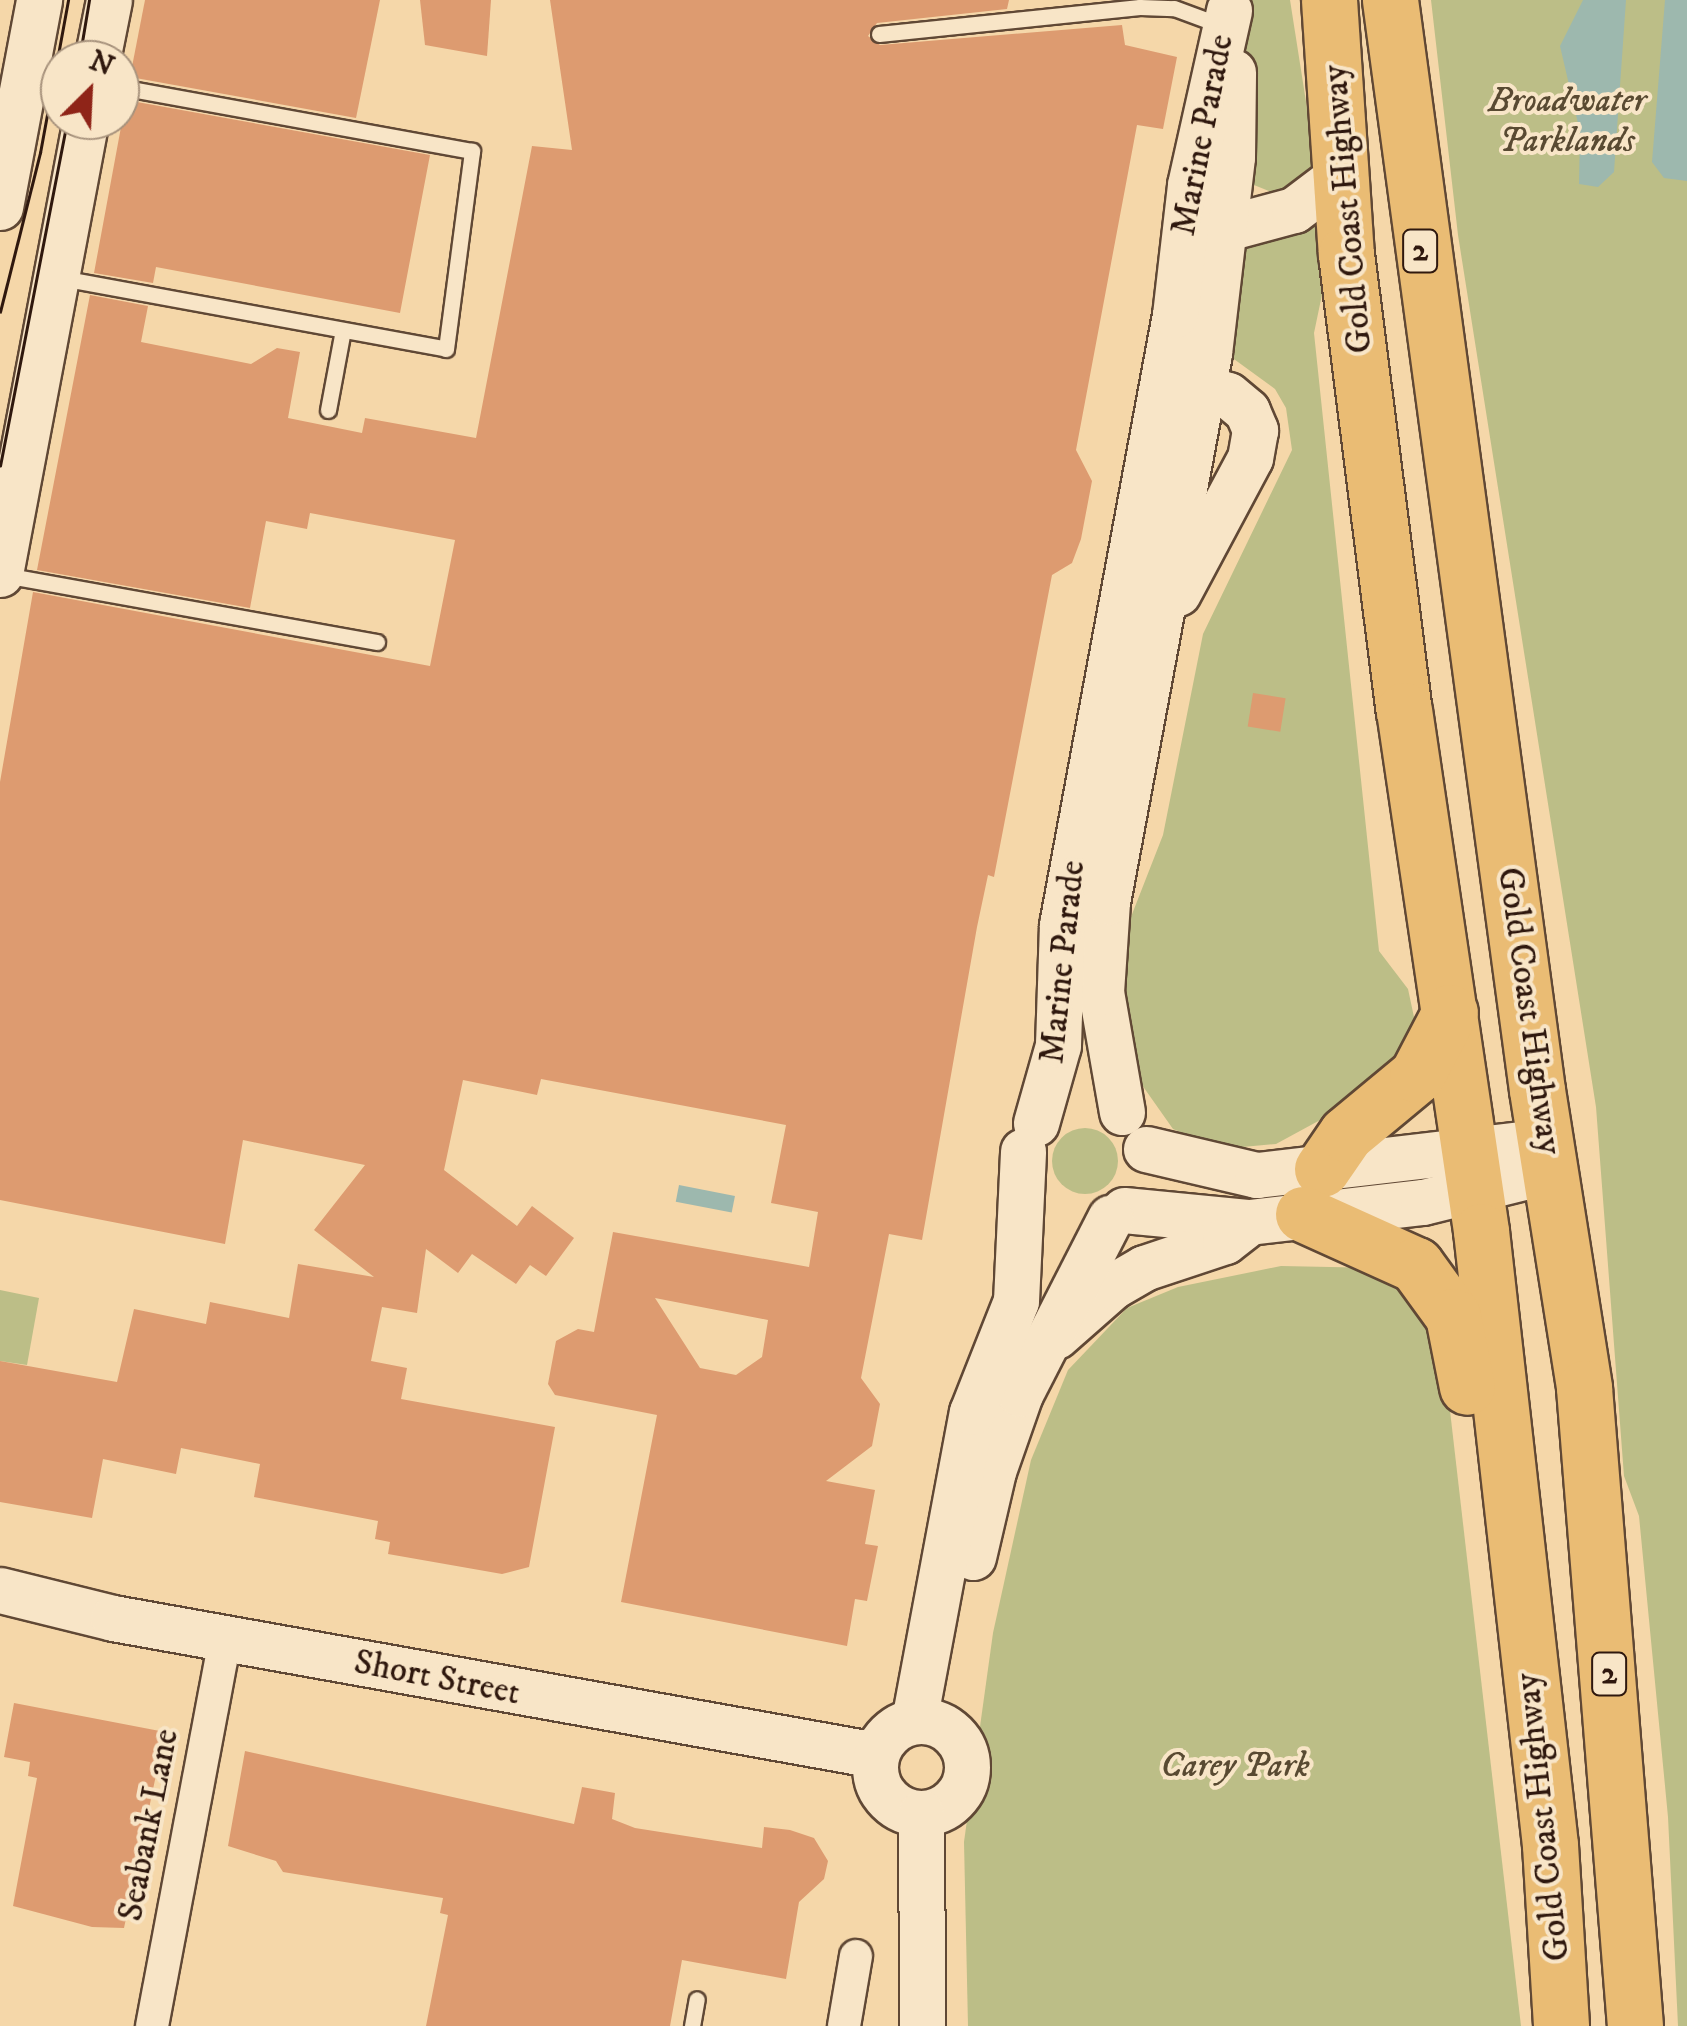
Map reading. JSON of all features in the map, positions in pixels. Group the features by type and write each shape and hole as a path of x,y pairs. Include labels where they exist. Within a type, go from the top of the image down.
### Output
{"highway":[{"name":"Gold Coast Highway","path":"1330,0 1344,172 1346,254 1473,1170 1550,1845 1560,2026"},
{"name":"Gold Coast Highway","path":"1390,0 1416,212 1584,1388 1636,2026"},
{"path":"1346,254 1384,218 1416,212"},
{"path":"1450,1012 1417,1076 1346,1134 1313,1192 1416,1265 1453,1316 1504,1616 1528,1661"}],"street":[{"path":"0,208 38,0"},
{"path":"102,40 109,0"},
{"name":"Marine Parade","path":"1134,1131 1101,992 1102,955 1203,387 1223,229 1234,95 1228,12"},
{"name":"Marine Parade","path":"930,1724 972,1412 1016,1301 1030,1137 1058,1045 1062,925 1178,303 1182,230 1228,12"},
{"path":"0,574 82,140"},
{"path":"1178,303 1198,248 1223,229 1294,210 1344,172"},
{"path":"1157,403 1203,387 1247,411 1254,445 1158,630"},
{"path":"1249,1222 1117,1214 1092,1224 1055,1216 1028,1188 1030,1137 1068,1102 1086,1100 1134,1131 1313,1192"},
{"path":"930,1724 986,1497 1037,1354 1117,1214 1144,1183 1134,1131"},
{"path":"1037,1354 1113,1286 1144,1268 1225,1240 1249,1222 1313,1192 1549,1156"},
{"name":"Short Street","path":"0,1590 226,1638 876,1755"},
{"name":"Seabank Lane","path":"152,2026 226,1638"},
{"path":"930,1724 964,1749 968,1772 947,1806 922,1813 890,1800 874,1770 876,1755 886,1736 930,1724"},
{"path":"922,1813 922,2026"},
{"path":"844,2026 856,1956"}],"lane":[{"path":"878,34 1140,7 1228,12"},
{"path":"57,278 446,349 472,151 140,91"},
{"path":"328,410 343,330"},
{"path":"0,574 377,642"},
{"path":"692,2026 697,1999"}],"green space":[{"path":"1246,0 1290,0 1315,159 1310,177 1279,195 1249,183 1242,167"},
{"name":"Broadwater Parklands","path":"1431,0 1687,0 1687,2026 1678,2026 1668,1817 1639,1516 1624,1476 1596,1107 1458,235"},
{"path":"1323,216 1329,261 1314,333 1379,951 1408,989 1417,1031 1368,1094 1276,1144 1221,1149 1173,1129 1142,1085 1121,1015 1120,945 1163,835 1203,634 1292,450 1286,408 1275,389 1227,354 1231,249"},
{"path":"1085,1128 1098,1130 1108,1138 1116,1148 1116,1174 1108,1184 1098,1192 1085,1194 1072,1192 1062,1184 1054,1174 1052,1161 1054,1148 1062,1138 1072,1130"},
{"name":"Carey Park","path":"1281,1266 1380,1268 1426,1311 1443,1350 1521,2026 968,2026 964,1842 993,1633 1031,1460 1068,1370 1127,1308 1178,1287"},
{"path":"0,1290 39,1298 27,1365 0,1361"}],"shaded area":[{"path":"1583,0 1626,0 1614,172 1598,187 1579,184 1580,132 1560,46"},
{"path":"1665,0 1687,0 1687,181 1664,178 1652,162"},
{"path":"679,1185 735,1196 732,1213 676,1202"}],"building":[{"path":"145,0 380,0 356,118 140,79 137,40"},
{"path":"420,0 491,0 487,56 425,45"},
{"path":"550,0 1009,0 1007,9 877,23 868,36 880,45 1122,25 1125,45 1177,57 1163,129 1137,125 1076,450 1092,481 1081,539 1072,563 1052,575 994,877 988,875 977,927 922,1240 889,1234 861,1378 880,1404 872,1446 826,1481 875,1490 865,1544 878,1546 867,1601 855,1599 847,1646 621,1602 657,1415 555,1395 548,1384 556,1341 578,1329 594,1332 613,1232 809,1267 818,1212 771,1203 786,1125 541,1079 537,1095 463,1080 444,1170 517,1226 532,1206 574,1238 546,1276 530,1265 516,1284 472,1254 458,1273 426,1249 417,1313 382,1307 371,1361 407,1368 401,1399 555,1427 529,1567 502,1574 388,1554 390,1542 375,1539 378,1521 254,1497 260,1464 181,1448 176,1474 103,1459 92,1518 0,1502 0,1361 117,1382 134,1309 206,1324 210,1302 289,1318 298,1264 374,1277 314,1230 365,1165 243,1140 225,1244 0,1200 0,782 33,592 430,666 455,540 310,513 307,529 266,521 250,608 37,570 90,295 148,306 141,342 251,364 277,348 300,352 288,418 362,433 365,418 476,438 532,146 572,150","holes":["655,1298 768,1320 762,1357 736,1375 700,1368"]},
{"path":"140,103 430,155 400,313 156,267 153,283 94,273 119,140 140,140"},
{"path":"1253,693 1286,698 1280,732 1248,727"},
{"path":"14,1703 165,1732 124,1928 92,1927 13,1906 37,1778 28,1776 30,1762 4,1757"},
{"path":"245,1751 574,1824 582,1787 615,1793 612,1819 635,1828 762,1848 764,1827 790,1830 814,1838 828,1861 824,1879 799,1902 786,1979 682,1960 670,2026 426,2026 448,1915 440,1913 443,1898 283,1872 276,1861 228,1846"}],"tram line":[{"path":"0,312 40,153 68,0"},
{"path":"82,40 89,0"},
{"path":"0,466 63,140"}]}
